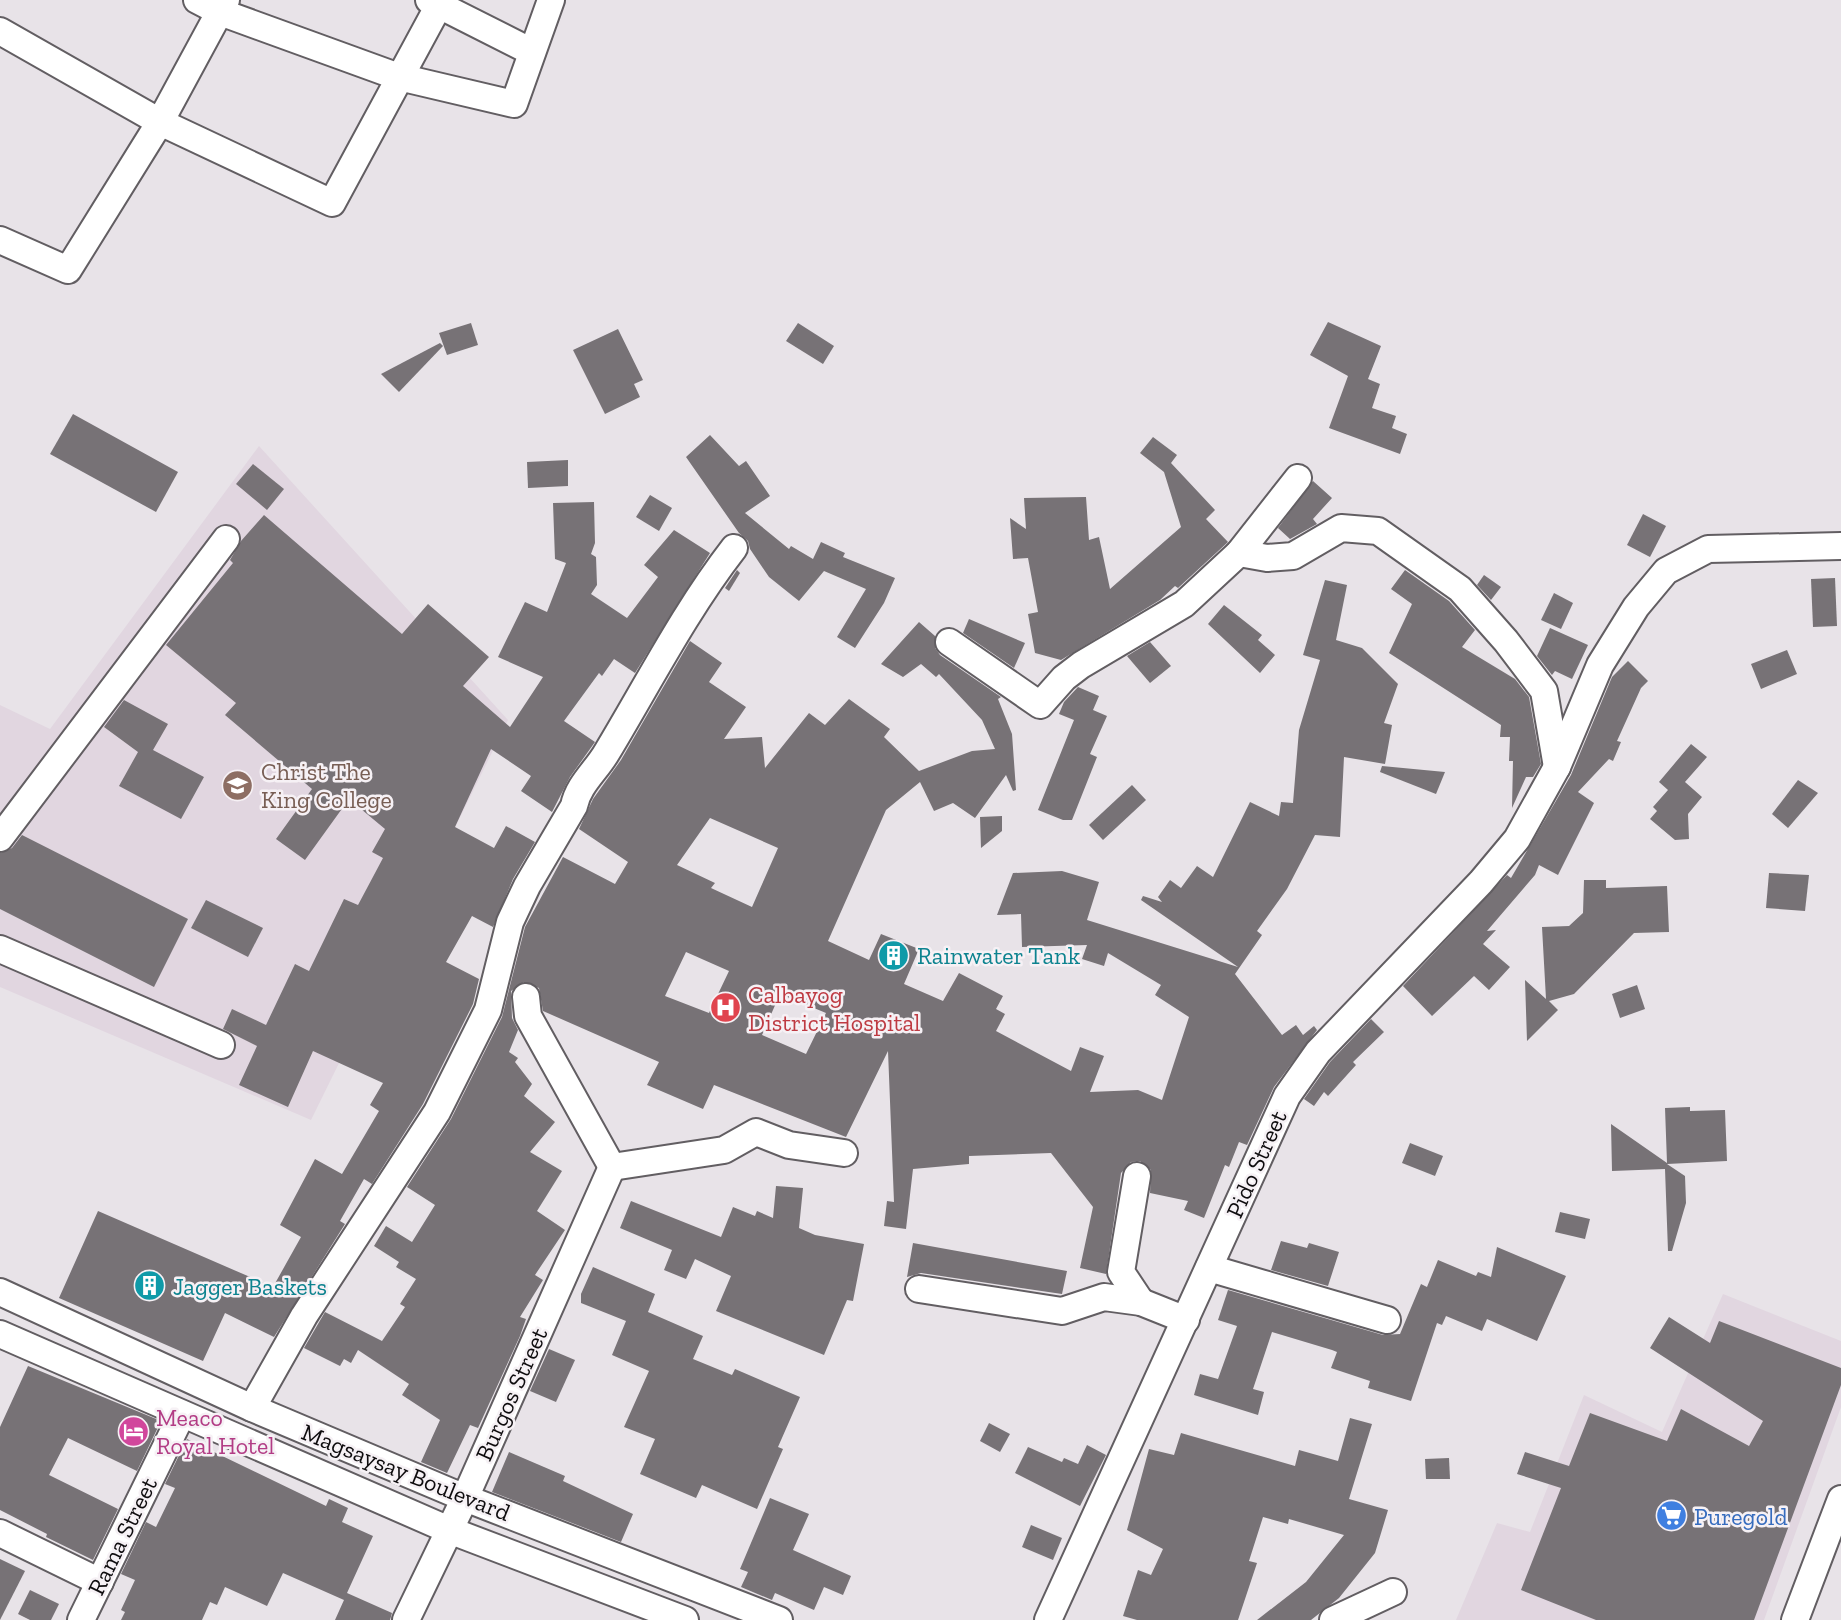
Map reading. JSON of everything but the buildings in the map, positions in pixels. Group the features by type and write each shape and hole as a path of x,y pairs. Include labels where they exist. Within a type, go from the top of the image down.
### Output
{"street":[{"path":"0,240 68,270 160,122 214,4 399,77 514,104 551,0"},
{"path":"0,31 160,122 332,203 399,77 434,3 533,52"},
{"path":"949,642 1040,705 1064,678 1081,665 1184,604 1239,553 1298,478"},
{"path":"1239,553 1268,558 1293,556 1341,528 1378,531 1460,589 1506,641 1544,691 1557,767"},
{"path":"0,838 24,802 226,539"},
{"name":"Pido Street","path":"1048,1620 1287,1096 1318,1052 1481,882 1510,848 1557,767 1600,665 1636,607 1666,572 1708,549 1841,546"},
{"path":"252,1408 304,1316 437,1112 488,1010 510,922 527,886 575,806 576,794 603,759 708,582 734,548"},
{"path":"0,949 221,1045"},
{"path":"526,997 528,1016 612,1167 724,1150 756,1132 789,1145 844,1153"},
{"name":"Burgos Street","path":"406,1620 465,1498 612,1167"},
{"path":"1137,1176 1121,1272 1142,1302"},
{"path":"1209,1268 1387,1320"},
{"path":"919,1289 1062,1311 1104,1297 1142,1302 1186,1320"},
{"name":"Magsaysay Boulevard","path":"0,1292 224,1396 465,1498 779,1620"},
{"name":"Magsaysay Boulevard","path":"0,1334 449,1530 685,1620"},
{"path":"209,1427 224,1396"},
{"name":"Rama Street","path":"81,1620 182,1414"},
{"path":"1795,1620 1841,1499"},
{"path":"0,1533 100,1582"},
{"path":"1333,1620 1393,1592"}],"shaded area":[{"name":"Christ The King College","path":"259,446 508,720 311,1120 0,987 0,705 50,729"},
{"name":"Puregold","path":"1723,1294 1841,1341 1841,1407 1764,1620 1456,1620 1497,1523 1530,1532 1584,1395 1662,1432"}],"place":[{"name":"Christ The King College","path":"238,785"},
{"name":"Rainwater Tank","path":"894,955"},
{"name":"Calbayog District Hospital","path":"725,1008"},
{"name":"Jagger Baskets","path":"150,1286"},
{"name":"Meaco Royal Hotel","path":"133,1431"},
{"name":"Puregold","path":"1671,1516"}]}
